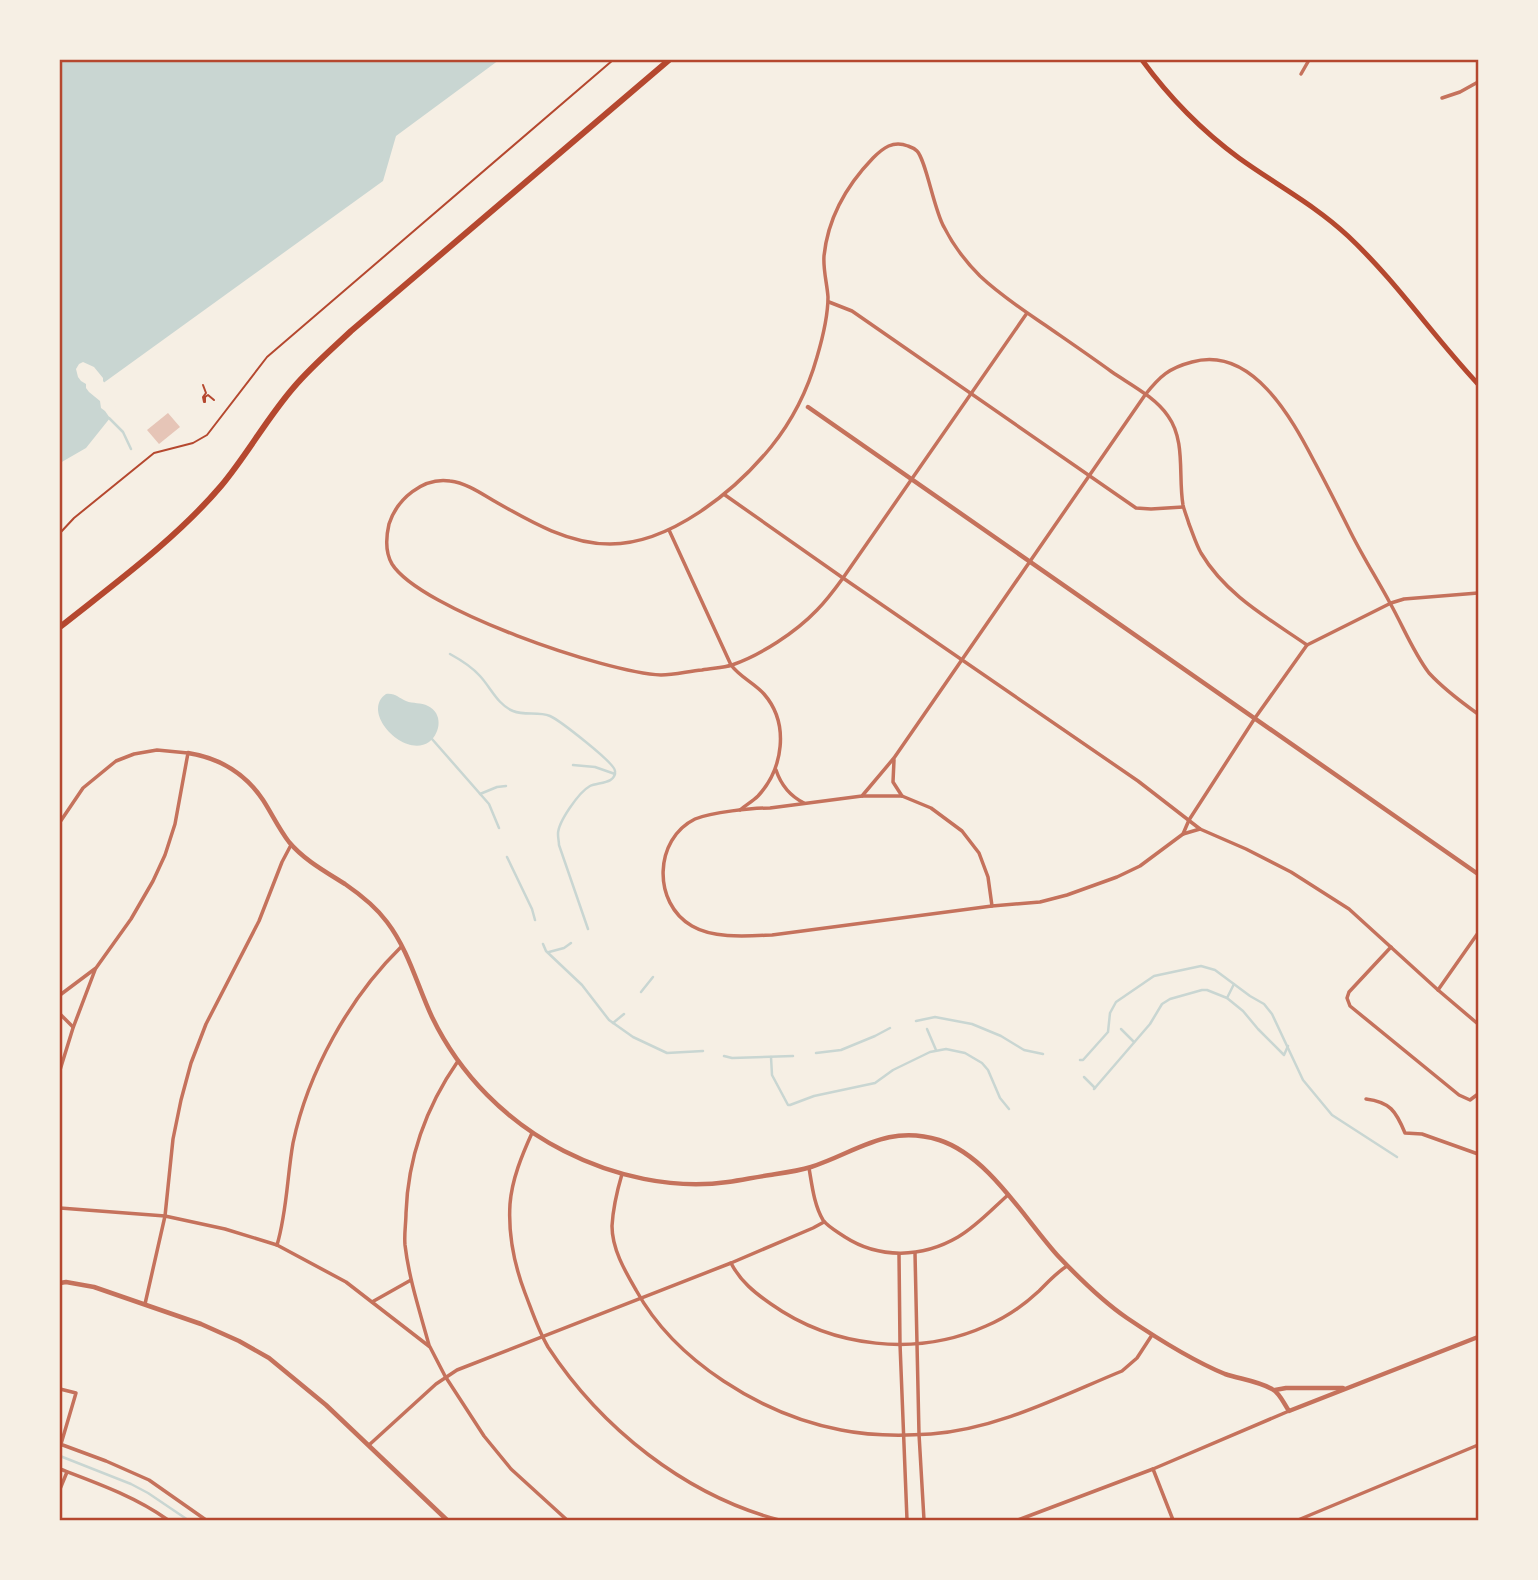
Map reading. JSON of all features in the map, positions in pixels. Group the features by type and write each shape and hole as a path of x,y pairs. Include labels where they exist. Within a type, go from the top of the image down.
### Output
{"highway":[{"path":"60,627 166,541 196,513 221,485 293,388 324,356 669,60"}],"main road":[{"path":"1142,60 1170,96 1209,134 1346,234 1398,289 1479,384"}],"street":[{"path":"1301,74 1309,60"},
{"path":"1442,98 1479,82"},
{"path":"1027,313 843,578 818,609 790,633 764,650 731,665 663,675 628,670 575,657 467,614 421,591 393,566 387,550 390,518 408,494 435,482 448,480 473,489 527,520 566,536 593,543 615,544 643,540 670,530 725,495 772,446 800,402 817,356 828,302 824,262 834,211 860,171 883,148 901,143 916,150 922,157 932,198 942,224 970,265 985,281 1164,411 1177,433 1183,507 1198,549 1218,578 1235,595 1307,645"},
{"path":"828,302 852,311 1136,508 1183,507"},
{"path":"862,796 894,758 1145,395 1158,379 1176,366 1198,360 1221,361 1247,372 1284,408 1410,642 1430,673 1479,714"},
{"path":"808,407 1479,874"},
{"path":"725,495 1127,774 1200,829 1291,872 1349,909 1479,1024"},
{"path":"670,530 731,665 766,696 775,713 780,727 781,743 776,772 778,779 794,798 806,803"},
{"path":"1183,834 1189,820 1255,719 1307,645 1404,599 1479,593"},
{"path":"60,822 83,788 116,761 157,750 214,759 240,774 251,785 291,845 314,865 372,905 395,932 411,963 433,1018 458,1061 506,1113 532,1133 564,1151 622,1174 692,1184 726,1183 809,1168 873,1140 895,1136 940,1140 962,1151 981,1166 1086,1285 1122,1315 1152,1335 1225,1373 1275,1390 1348,1388"},
{"path":"60,1070 96,968 131,919 165,855 175,824 188,753"},
{"path":"894,758 894,782 902,796"},
{"path":"740,810 758,796 776,772"},
{"path":"992,906 988,877 979,853 962,831 931,808 902,796 862,796 740,810 697,818 676,834 668,847 662,875 665,891 672,905 692,927 742,937 762,936 1040,902 1117,877 1140,866 1183,834 1200,829"},
{"path":"145,1304 165,1216 173,1139 191,1063 206,1024 259,921 291,845"},
{"path":"1438,990 1479,933"},
{"path":"277,1245 282,1229 293,1143 316,1073 348,1011 402,946"},
{"path":"1391,946 1349,992 1347,998 1350,1006 1459,1095 1470,1100 1479,1094"},
{"path":"60,995 96,968"},
{"path":"60,1014 73,1028"},
{"path":"458,1061 430,1106 416,1145 407,1194 405,1231 411,1280 429,1347 445,1376 484,1436 511,1469 567,1521"},
{"path":"1366,1099 1389,1107 1399,1119 1405,1133 1422,1134 1479,1154"},
{"path":"532,1133 515,1176 509,1228 516,1269 536,1324 547,1345 593,1405 648,1454 679,1476 718,1498 779,1521"},
{"path":"809,1168 816,1203 824,1222 859,1245 899,1254 915,1253 956,1238 1008,1195"},
{"path":"622,1174 612,1228 615,1244 623,1268 654,1319 700,1363 733,1388 792,1417 839,1430 864,1433 933,1434 991,1423 1122,1371 1137,1358 1152,1335"},
{"path":"60,1208 165,1216 225,1229 277,1245 345,1282 429,1347"},
{"path":"369,1446 445,1376 457,1370 731,1263 824,1222"},
{"path":"915,1253 924,1521"},
{"path":"899,1254 907,1521"},
{"path":"731,1263 742,1281 762,1298 815,1328 858,1342 900,1345 917,1345 961,1336 987,1326 1024,1304 1068,1265"},
{"path":"372,1302 411,1280"},
{"path":"60,1283 94,1287 201,1324 239,1340 269,1358 296,1378 447,1521"},
{"path":"1018,1521 1153,1469 1289,1411 1479,1338"},
{"path":"60,1389 76,1393 60,1444 149,1480 206,1521"},
{"path":"1275,1390 1289,1411"},
{"path":"1298,1521 1479,1445"},
{"path":"60,1469 150,1507 169,1521"},
{"path":"1153,1469 1173,1521"},
{"path":"60,1489 67,1472"}],"path":[{"path":"60,533 74,518 154,453 203,438 267,357 613,60"},
{"path":"203,385 206,393 204,402 208,395 214,400"}],"shaded area":[{"path":"60,60 499,60 396,136 383,181 102,384 114,413 86,448 60,463"},
{"path":"386,694 433,709 439,723 436,734 429,742 419,746 408,744 388,731 378,711 379,702"}],"pier":[{"path":"83,362 94,367 107,386 118,413 112,421 101,408 100,401 78,377 76,369"}],"building":[{"path":"168,413 180,427 159,444 147,430"}],"waterway":[{"path":"109,418 123,432 131,449"},
{"path":"450,654 477,673 508,708 550,716 575,733 613,767 613,778 590,786 580,794 565,815 558,834 559,845 588,929"},
{"path":"432,739 489,804 499,828"},
{"path":"573,765 595,767 615,774"},
{"path":"480,794 506,786"},
{"path":"507,857 535,920"},
{"path":"549,952 571,943"},
{"path":"543,944 546,951 582,985 609,1020 633,1037 667,1053 703,1051"},
{"path":"1080,1060 1083,1060 1108,1032 1110,1013 1116,1002 1154,976 1201,966 1215,970 1264,1004 1272,1014 1303,1080 1332,1115 1397,1157"},
{"path":"641,992 653,977"},
{"path":"1227,998 1234,984"},
{"path":"1094,1089 1150,1024 1162,1004 1202,990 1227,998 1243,1011 1284,1055 1288,1046"},
{"path":"613,1023 624,1014"},
{"path":"916,1021 935,1017 972,1024 1001,1036 1024,1050 1043,1054"},
{"path":"816,1053 841,1050 890,1028"},
{"path":"927,1029 936,1050"},
{"path":"1121,1029 1134,1042"},
{"path":"771,1057 772,1075 790,1105 814,1096 875,1083 893,1070 930,1052 946,1049 965,1053 988,1070 1000,1098 1009,1109"},
{"path":"724,1056 793,1056"},
{"path":"1084,1077 1095,1088"},
{"path":"60,1456 131,1484 188,1520"}]}
